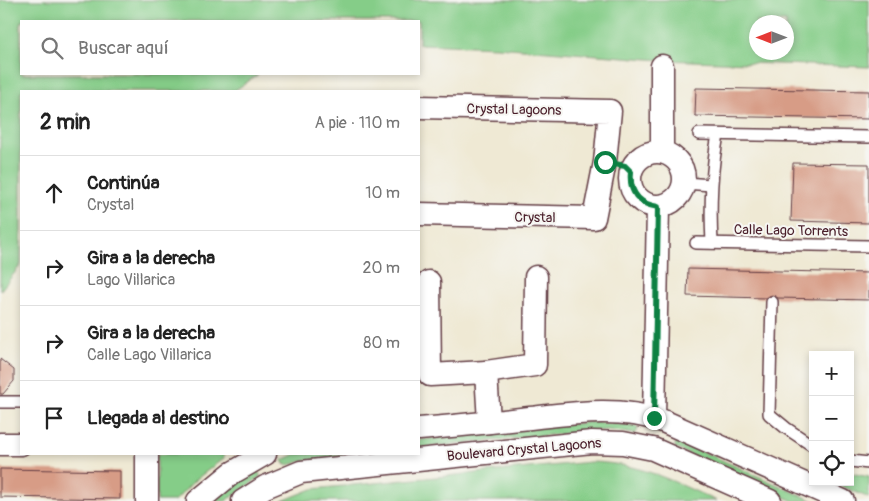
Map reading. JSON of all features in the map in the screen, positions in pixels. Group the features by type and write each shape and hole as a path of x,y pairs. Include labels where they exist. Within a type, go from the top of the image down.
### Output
{"street":[{"path":"662,66 662,152"},
{"name":"Crystal Lagoons","path":"420,106 610,111"},
{"name":"Crystal","path":"420,214 594,218 605,162 610,111"},
{"path":"654,152 662,152 677,160 685,175 685,183 682,192 676,200 668,205 648,206 636,196 630,182 631,172 639,158 654,152"},
{"path":"605,162 625,166 631,172"},
{"path":"653,449 658,419 658,207"},
{"path":"429,282 430,375 486,372 535,365 536,277"},
{"path":"486,372 489,422"},
{"path":"420,429 591,412 626,413 658,419 809,476"},
{"name":"Boulevard Crystal Lagoons","path":"243,501 265,487 301,472 592,442 623,443 653,449 770,501"},
{"path":"0,444 20,444"},
{"path":"147,455 147,501"},
{"path":"198,501 232,473 263,455"},
{"path":"272,455 283,479"},
{"path":"823,486 843,501"}],"lane":[{"path":"699,134 869,137"},
{"path":"712,243 711,185 718,134"},
{"path":"685,183 711,185"},
{"name":"Calle Lago Torrents","path":"696,243 869,246"},
{"path":"772,302 769,414 809,443"},
{"path":"0,402 20,402"},
{"path":"854,461 869,463"}],"green space":[{"path":"0,0 869,0 869,67 661,60 497,47 420,44 420,20 20,20 20,75 258,75 235,90 20,90 20,266 0,291"},
{"path":"591,422 636,426 638,430 635,434 608,430 592,431 420,448 420,440"},
{"path":"679,441 814,501 793,501 675,448 675,444"},
{"path":"157,455 223,455 224,458 194,481 175,501 157,501"},
{"path":"294,455 358,455 304,461 290,465 285,465 283,460"},
{"path":"590,462 625,466 656,474 717,501 282,501 312,489"},
{"path":"258,471 260,477 226,501 214,501 238,481"},
{"path":"854,474 869,477 869,498 841,486 854,486"}],"building":[{"path":"696,88 869,91 869,119 695,116"},
{"path":"793,163 869,164 869,223 791,221"},
{"path":"688,269 869,273 869,300 778,298 772,295 766,298 687,296"},
{"path":"0,359 14,370 14,381 3,394 0,394"},
{"path":"0,469 120,471 120,499 0,497"}],"route":[{"path":"605,162 625,166 631,172 630,182 633,192 639,200 648,206 658,207 654,418"}]}
